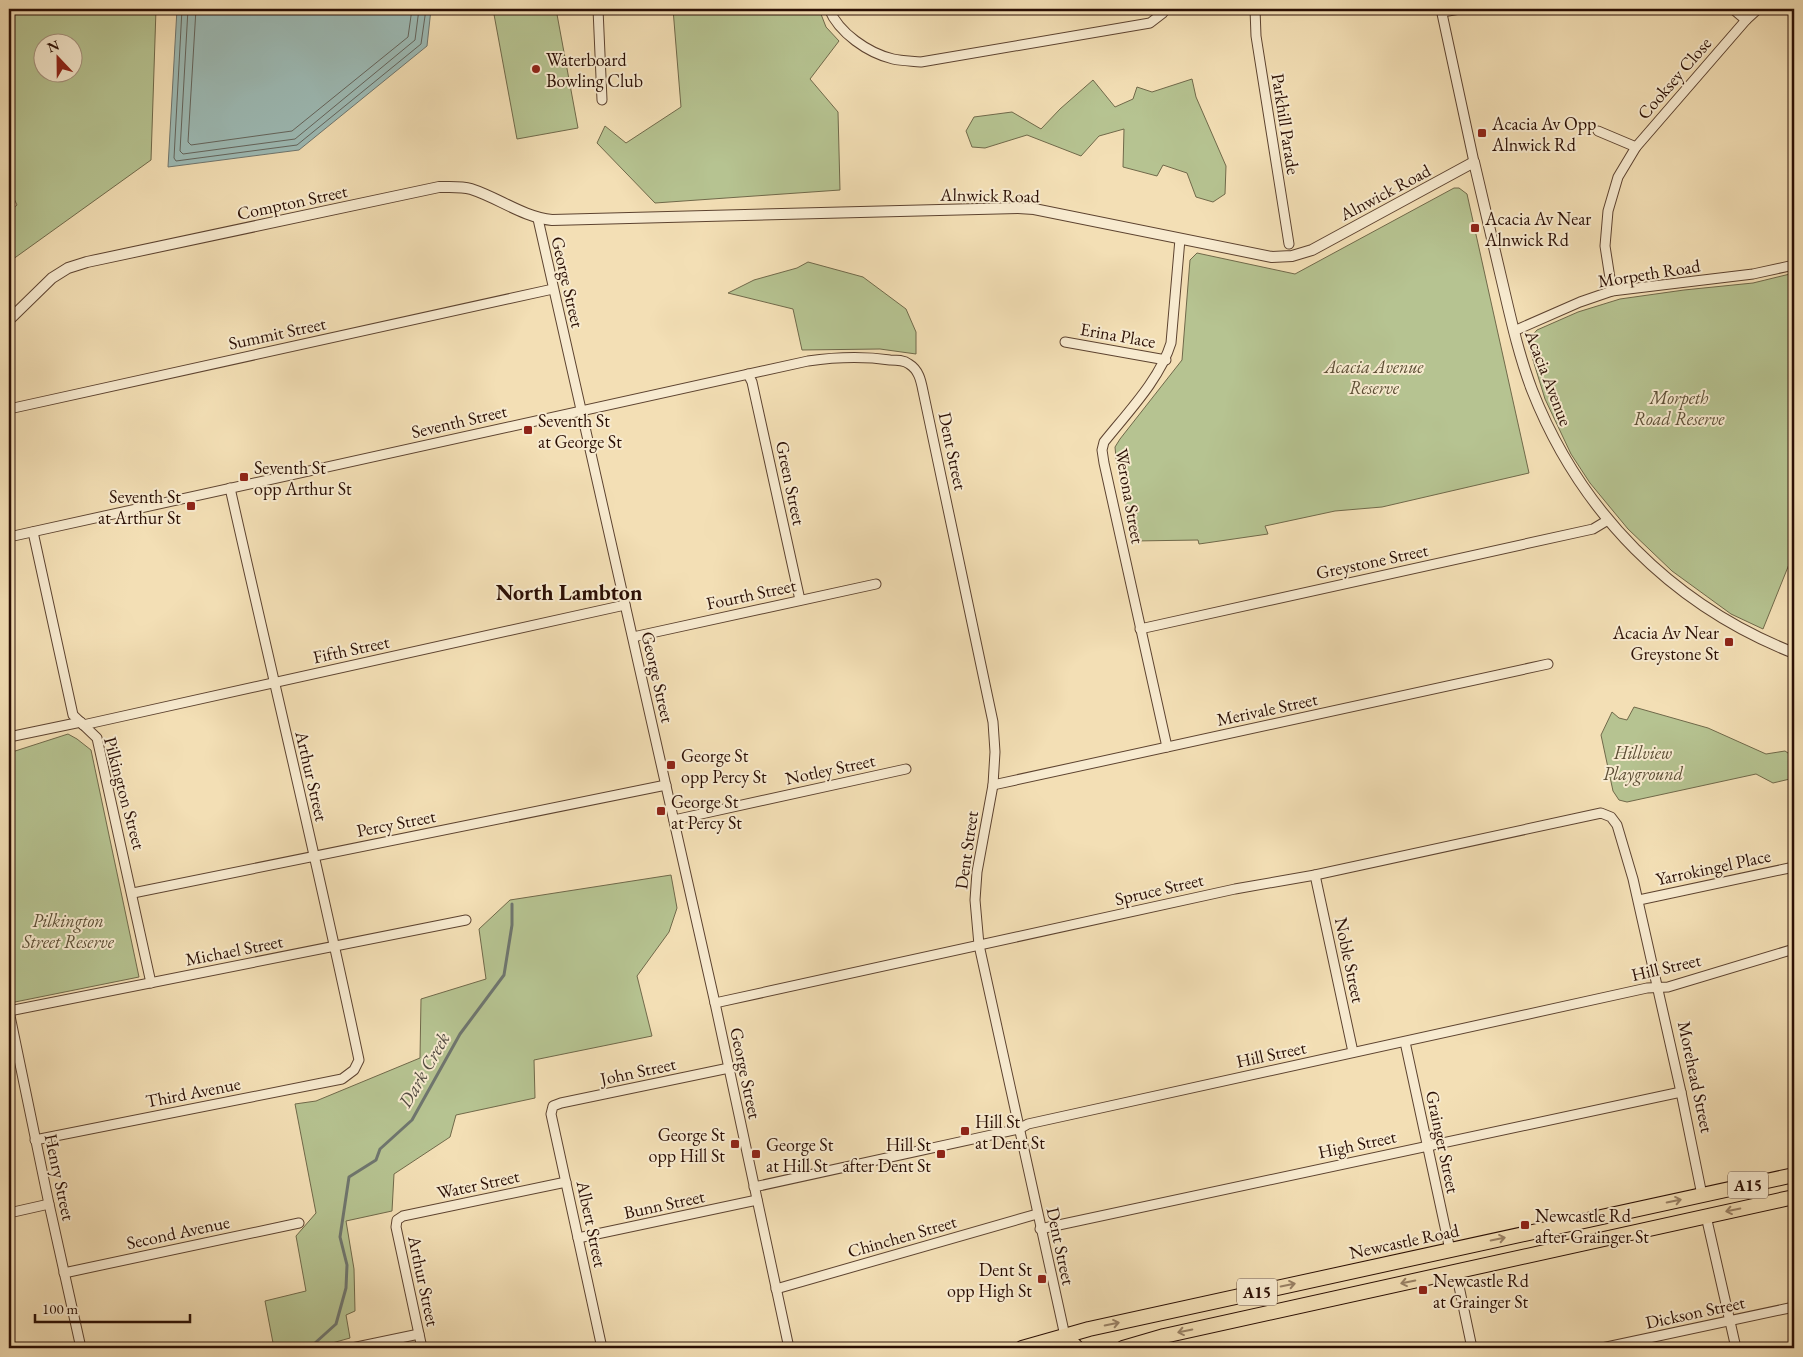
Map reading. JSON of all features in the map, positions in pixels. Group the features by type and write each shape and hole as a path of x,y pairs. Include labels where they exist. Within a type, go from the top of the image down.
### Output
{"highway":[{"name":"Newcastle Road","path":"1022,1348 1066,1342 1089,1329 1794,1175"},
{"name":"Morehead Street","path":"1702,1195 1706,1216"},
{"name":"A15","path":"1124,1348 1794,1197"},
{"path":"1066,1342 1077,1348"}],"street":[{"path":"598,9 602,100"},
{"path":"829,9 845,31 868,49 894,59 921,62 1150,23 1163,11"},
{"name":"Parkhill Parade","path":"1255,9 1256,36 1289,244"},
{"path":"1442,11 1460,9"},
{"path":"1733,9 1746,20"},
{"name":"Cooksey Close","path":"1612,291 1605,246 1608,211 1618,177 1636,147 1746,20 1758,9"},
{"name":"Acacia Avenue","path":"1442,11 1474,162 1514,331 1532,389 1552,434 1577,476 1608,520 1644,558 1688,595 1728,622 1794,653"},
{"path":"1598,131 1636,147"},
{"name":"Alnwick Road","path":"538,219 1018,208 1272,257 1292,256 1312,250 1474,162"},
{"name":"Compton Street","path":"9,320 52,278 68,268 87,262 439,187 470,189 538,219"},
{"name":"George Street","path":"538,219 715,1003 789,1348"},
{"name":"Werona Street","path":"1167,747 1102,450 1104,442 1166,360 1171,343 1180,239"},
{"name":"Morpeth Road","path":"1514,331 1580,302 1612,291 1754,274 1794,266"},
{"name":"Summit Street","path":"9,409 553,289"},
{"name":"Erina Place","path":"1065,342 1166,360"},
{"name":"Seventh Street","path":"9,537 808,361 866,357 904,361 916,370"},
{"name":"Dent Street","path":"916,370 923,391 993,722 995,752 993,785 977,872 976,900 979,945 1066,1342"},
{"name":"Green Street","path":"748,374 752,382 800,600"},
{"name":"Arthur Street","path":"230,488 273,683 335,947 359,1060 354,1070"},
{"name":"Greystone Street","path":"1140,629 1593,529 1608,520"},
{"name":"Pilkington Street","path":"33,532 73,714 97,738 133,894 151,983"},
{"name":"Fourth Street","path":"633,637 876,584"},
{"name":"Fifth Street","path":"9,737 273,683 626,605"},
{"name":"Merivale Street","path":"993,785 1548,664"},
{"name":"Notley Street","path":"674,820 906,768"},
{"name":"Percy Street","path":"133,894 666,786"},
{"name":"Spruce Street","path":"715,1003 1235,888 1315,875 1602,813 1611,817"},
{"name":"Morehead Street","path":"1611,817 1617,825 1639,900 1702,1195"},
{"name":"Yarrokingel Place","path":"1639,900 1794,867"},
{"name":"Noble Street","path":"1315,875 1353,1052"},
{"name":"Michael Street","path":"9,1011 466,920"},
{"name":"Hill Street","path":"754,1187 1353,1052 1647,988 1668,987 1794,949"},
{"name":"Henry Street","path":"9,1011 35,1140 81,1348"},
{"name":"Grainger Street","path":"1405,1042 1450,1250"},
{"name":"John Street","path":"553,1106 729,1068"},
{"name":"Third Avenue","path":"35,1140 342,1079 354,1070"},
{"name":"High Street","path":"1040,1229 1681,1092"},
{"name":"Albert Street","path":"553,1106 551,1114 602,1348"},
{"name":"Water Street","path":"397,1220 403,1216 566,1182"},
{"name":"Bunn Street","path":"578,1238 757,1200"},
{"path":"9,1213 49,1204"},
{"name":"Chinchen Street","path":"776,1289 1037,1214"},
{"name":"Morehead Street","path":"1706,1216 1736,1348"},
{"name":"Arthur Street","path":"397,1220 396,1228 422,1348"},
{"name":"Second Avenue","path":"64,1273 299,1222"},
{"path":"1456,1272 1472,1348"},
{"name":"Dickson Street","path":"1602,1348 1794,1307"},
{"path":"352,1348 419,1334"}],"green space":[{"path":"9,9 156,9 151,160 9,262 9,212 17,205 9,188"},
{"name":"Waterboard Bowling Club","path":"493,9 556,9 578,128 517,139"},
{"path":"673,9 819,9 826,27 839,41 810,79 838,112 840,190 655,203 597,143 605,126 626,143 681,107"},
{"path":"1192,79 1196,97 1226,166 1225,194 1213,202 1196,197 1187,173 1163,165 1157,176 1123,167 1124,129 1099,136 1081,156 1027,135 985,148 972,147 966,131 974,117 1012,112 1041,129 1060,109 1093,80 1115,107 1133,99 1137,87 1152,92"},
{"name":"Acacia Avenue Reserve","path":"1454,188 1459,188 1467,194 1529,473 1382,507 1335,511 1265,526 1268,534 1199,544 1198,540 1134,541 1115,447 1182,360 1190,260 1197,253 1295,274"},
{"path":"808,262 863,277 906,309 916,332 916,354 880,349 802,350 793,309 728,293 754,280 797,268"},
{"name":"Morpeth Road Reserve","path":"1794,273 1794,552 1763,629 1731,614 1672,571 1628,529 1590,483 1571,454 1545,399 1529,347 1530,338 1537,330 1578,312 1620,299 1753,283"},
{"name":"Hillview Playground","path":"1634,707 1708,728 1766,754 1785,751 1794,757 1794,778 1773,783 1756,774 1627,802 1619,800 1613,791 1601,735 1612,712 1619,718 1627,720"},
{"name":"Pilkington Street Reserve","path":"68,734 91,750 139,977 10,1003 9,753"},
{"path":"671,875 677,908 669,932 637,976 652,1036 534,1060 535,1098 456,1115 450,1137 394,1174 392,1211 346,1221 354,1269 355,1311 346,1315 350,1338 318,1347 307,1344 288,1348 274,1348 265,1301 306,1291 296,1236 316,1213 295,1104 316,1101 420,1058 421,999 486,979 479,929 510,900"}],"water":[{"path":"177,9 431,9 427,46 299,150 168,167"}],"waterway":[{"name":"Dark Creek","path":"315,1343 336,1324 346,1288 347,1265 340,1237 349,1177 376,1160 380,1149 412,1120 460,1034 504,975 512,925 512,904"}],"place":[{"name":"Waterboard Bowling Club","path":"536,69"},
{"name":"Acacia Av Opp Alnwick Rd","path":"1482,133"},
{"name":"Acacia Av Near Alnwick Rd","path":"1475,228"},
{"name":"Seventh St at George St","path":"528,430"},
{"name":"Seventh St opp Arthur St","path":"244,477"},
{"name":"Seventh St at Arthur St","path":"191,506"},
{"name":"Acacia Av Near Greystone St","path":"1729,642"},
{"name":"George St opp Percy St","path":"671,765"},
{"name":"George St at Percy St","path":"661,811"},
{"name":"Hill St at Dent St","path":"965,1131"},
{"name":"George St opp Hill St","path":"735,1144"},
{"name":"George St at Hill St","path":"756,1154"},
{"name":"Hill St after Dent St","path":"941,1154"},
{"name":"Newcastle Rd after Grainger St","path":"1525,1225"},
{"name":"Dent St opp High St","path":"1042,1279"},
{"name":"Newcastle Rd at Grainger St","path":"1423,1290"}],"district":[{"name":"North Lambton","path":"569,592"}]}
